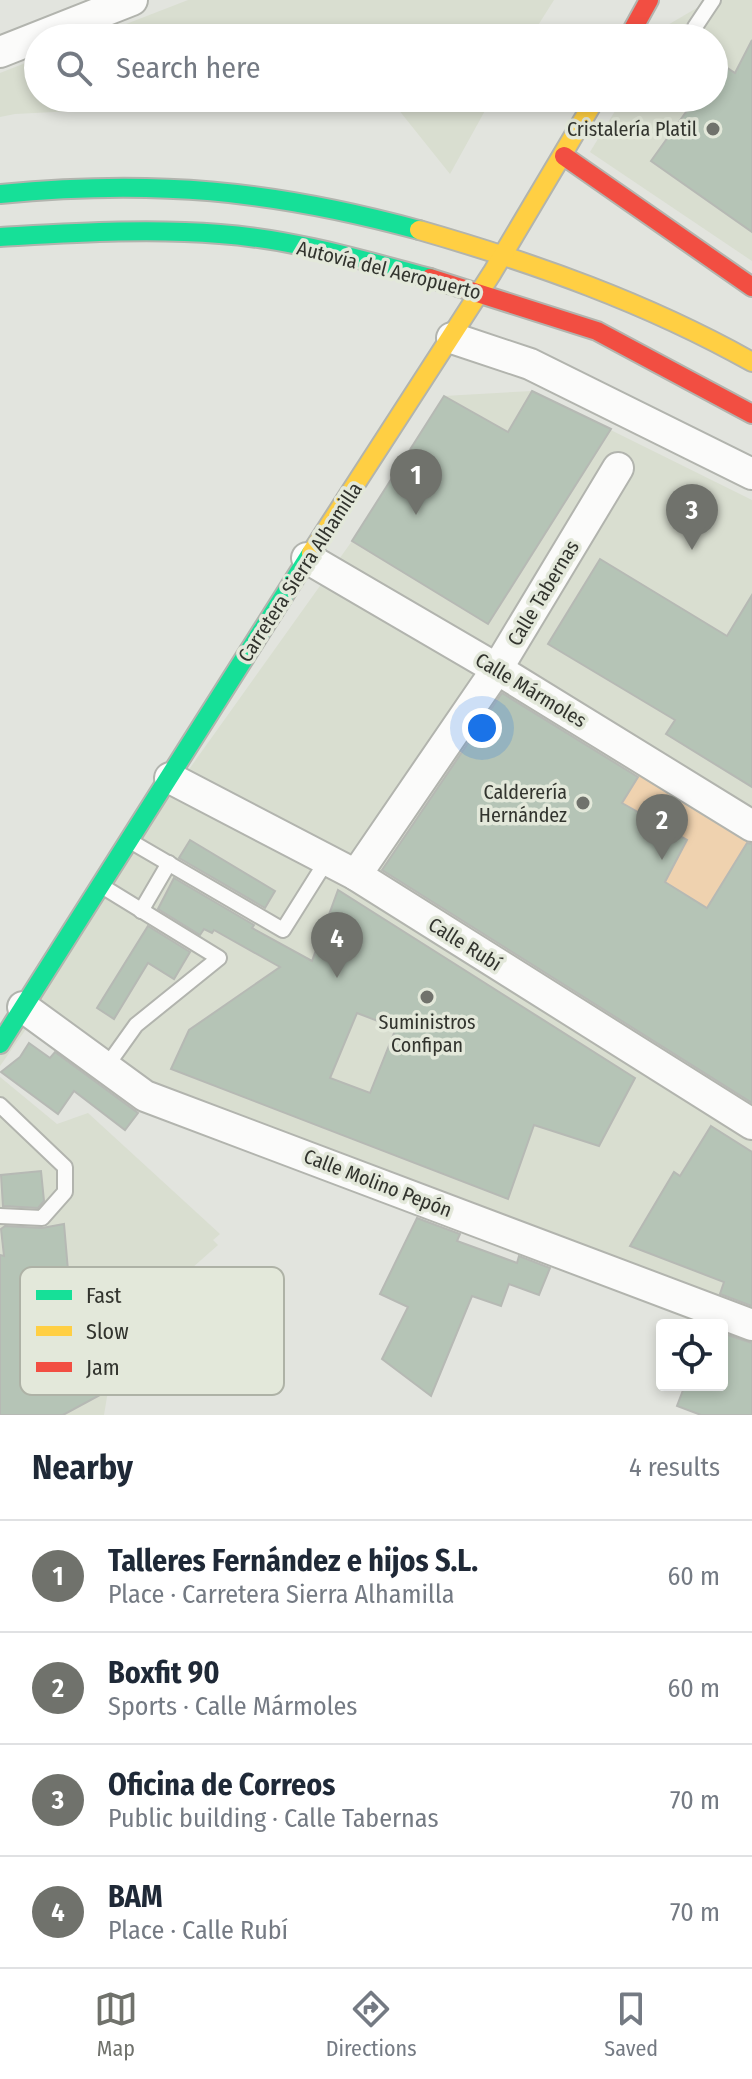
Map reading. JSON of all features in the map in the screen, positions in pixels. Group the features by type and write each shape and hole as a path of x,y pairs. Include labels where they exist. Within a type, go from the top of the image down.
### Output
{"main road":[{"path":"636,24 649,0"},
{"name":"Carretera Sierra Alhamilla","path":"0,1044 307,558 452,338 588,112"},
{"path":"564,156 752,287"},
{"path":"0,194 153,186 269,196 351,212 502,256 652,311 752,362"},
{"name":"Autovía del Aeropuerto","path":"0,237 118,231 222,234 328,251 479,293 597,331 752,414"}],"street":[{"path":"69,24 132,0"},
{"path":"3,49 24,41"},
{"path":"452,338 530,364 752,474"},
{"name":"Calle Tabernas","path":"356,875 497,669 618,468"},
{"name":"Calle Mármoles","path":"307,558 497,669 752,826"},
{"name":"Calle Rubí","path":"170,778 356,875 752,1124"},
{"name":"Calle Molino Pepón","path":"23,1007 145,1096 752,1325"}],"lane":[{"path":"697,24 713,0"},
{"path":"130,840 283,930 327,860"},
{"path":"141,911 169,863"},
{"path":"101,886 219,958 136,1025 106,1067"},
{"path":"0,1105 65,1167 65,1192 42,1218 0,1216"}],"shaded area":[{"path":"188,0 554,0 539,24 126,24"},
{"path":"752,0 752,261 590,152 614,112 728,112 728,24 669,24 707,2"},
{"path":"24,64 24,112 54,112 0,117 0,73"},
{"path":"400,112 484,112 450,174"},
{"path":"532,391 752,500 752,1323 149,1092 38,1012 0,1066 0,1034 352,541 444,396"},
{"path":"642,771 751,838 707,908 665,882 566,893"},
{"path":"0,1077 57,1124 88,1113 220,1234 213,1240 218,1245 193,1267 20,1267 20,1395 107,1395 104,1415 0,1415"}],"building":[{"name":"Cristalería Platil","path":"752,40 752,232 651,161 686,112 728,112 728,68 735,73"},
{"path":"532,391 611,429 488,624 352,541 444,396 508,432"},
{"path":"600,559 727,636 752,595 752,787 666,734 675,720 548,644"},
{"path":"502,693 638,777 622,803 687,840 665,882 707,908 747,843 752,844 752,1103 382,870"},
{"path":"190,840 275,891 265,908 179,858"},
{"path":"174,878 254,925 252,928 312,961 338,890 635,1078 599,1146 534,1125 508,1199 171,1069 189,1030 280,967 214,930 212,933 204,929 200,935 158,909","holes":["357,1013 396,1028 370,1093 330,1078"]},
{"path":"148,926 190,952 174,979 148,963 114,1019 97,1008"},
{"path":"29,1043 50,1058 55,1052 138,1113 125,1130 74,1091 58,1114 1,1072 20,1057"},
{"path":"711,1126 752,1152 752,1306 720,1294 724,1282 630,1246 674,1172 680,1176"},
{"path":"41,1171 44,1201 38,1208 3,1206 1,1175"},
{"path":"417,1218 460,1234 457,1241 517,1263 519,1256 550,1268 539,1295 509,1284 501,1306 472,1296 431,1396 382,1359 408,1307 380,1294"},
{"path":"64,1224 68,1267 20,1267 20,1395 100,1395 63,1415 0,1415 0,1255 4,1256 1,1229 5,1226 42,1228"},
{"path":"728,1335 752,1343 752,1415 701,1415 677,1406 683,1391 728,1391"}],"traffic: fast":[{"path":"0,194 109,188 211,191 313,205 419,230"},
{"path":"0,237 138,231 220,234 300,245 430,278"},
{"path":"0,1044 311,553"}],"traffic: slow":[{"path":"311,553 492,273 588,112"},
{"path":"419,230 589,286 672,321 752,362"}],"traffic: jam":[{"path":"636,24 649,0"},
{"path":"564,156 752,287"},
{"path":"430,278 597,331 752,414"}],"place":[{"name":"Cristalería Platil","path":"713,129"},
{"name":"Talleres Fernández e hijos S.L.","path":"416,515"},
{"name":"Oficina de Correos","path":"692,550"},
{"name":"Calderería Hernández","path":"583,803"},
{"name":"Boxfit 90","path":"662,860"},
{"name":"BAM","path":"337,978"},
{"name":"Suministros Confipan","path":"427,997"}]}
